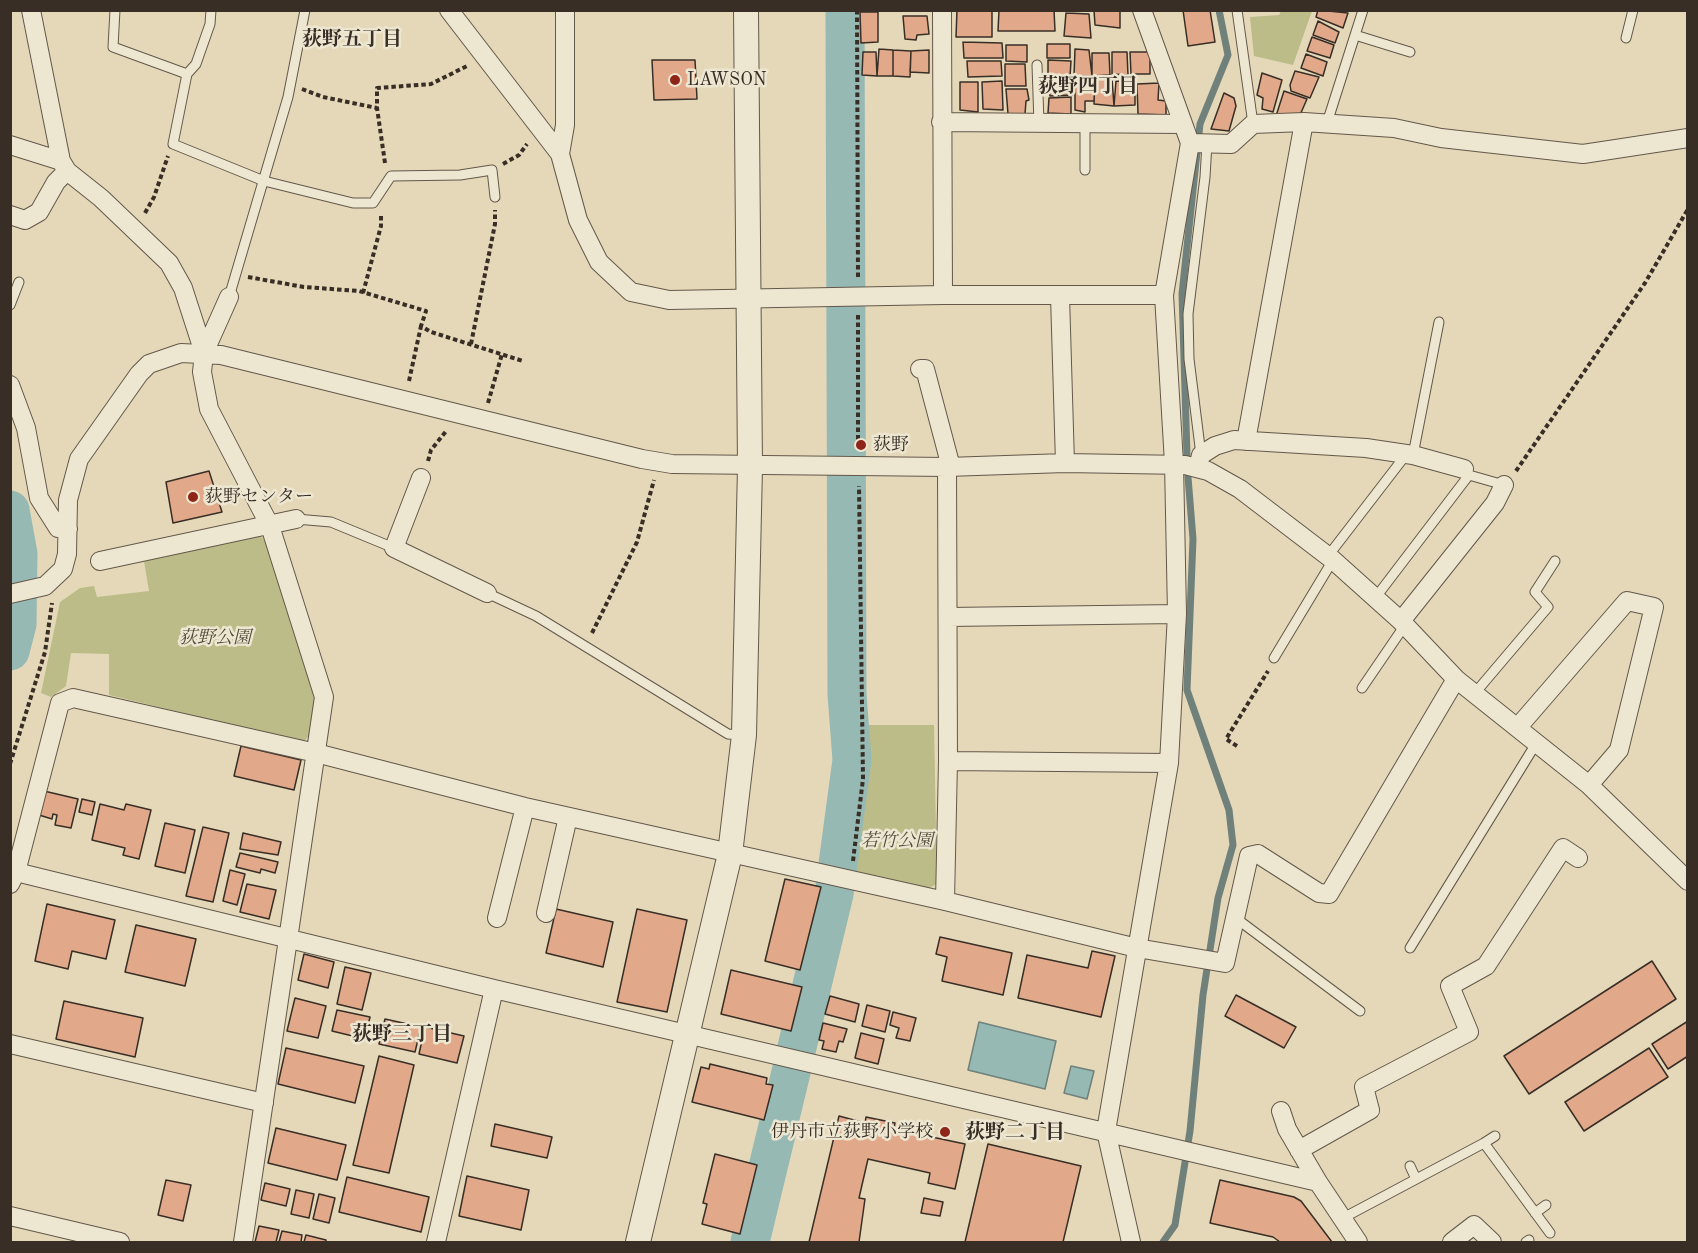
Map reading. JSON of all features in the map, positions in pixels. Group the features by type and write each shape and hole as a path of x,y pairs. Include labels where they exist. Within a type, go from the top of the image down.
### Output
{"street":[{"path":"10,215 25,220 39,212 64,166 31,10"},
{"path":"449,10 560,154 578,220 599,262 631,292 669,300 944,295 1164,295"},
{"path":"560,154 566,125 565,10"},
{"path":"638,1242 729,854 744,735 750,467 746,10"},
{"path":"942,10 944,295"},
{"path":"1142,10 1182,124 1198,143 1231,144 1253,124 1304,122 1326,126 1394,129 1441,138 1583,154 1688,138"},
{"path":"941,122 1182,124"},
{"path":"1245,441 1304,122"},
{"path":"1131,1242 1106,1131 1169,763 1177,614 1174,463 1164,295 1198,143"},
{"path":"10,145 64,166 135,229 169,263 183,288 204,352"},
{"path":"1059,296 1065,464"},
{"path":"229,297 204,352 201,372 209,409 270,526 324,697 243,1242"},
{"path":"10,594 49,584 63,569 67,554 68,500 79,459 139,374 149,364 181,353 204,352 657,461 750,467 949,467 1199,462 1240,489 1330,557 1403,623 1456,679 1589,785 1688,881"},
{"path":"926,368 949,467 945,901"},
{"path":"10,385 26,428 39,498 58,528 68,529"},
{"path":"1199,462 1215,446 1234,440 1366,448 1409,455 1467,472"},
{"path":"421,478 394,548 487,593"},
{"path":"1403,623 1495,503 1504,485"},
{"path":"100,561 296,519"},
{"path":"1518,727 1627,602 1654,608 1619,750 1589,785"},
{"path":"948,617 1177,614"},
{"path":"1318,1182 687,1035 288,938 13,878 60,704 73,698 316,753 525,807 945,901 1137,948 1225,963 1237,919 1249,856 1258,854 1319,893 1329,894 1456,679"},
{"path":"948,761 1169,763"},
{"path":"497,918 525,807"},
{"path":"546,913 568,817"},
{"path":"1299,1150 1370,1110 1361,1080 1471,1039 1450,986 1486,966 1563,848 1578,858"},
{"path":"436,1242 494,988"},
{"path":"10,1044 264,1103"},
{"path":"1281,1111 1287,1129 1299,1150 1358,1242"},
{"path":"10,1216 120,1242"},
{"path":"1452,1242 1474,1225 1492,1242"}],"lane":[{"path":"115,10 112,47 187,74"},
{"path":"211,10 210,24 196,64 187,74 173,144 264,182 353,203 373,203 391,176 460,175 492,170 495,197"},
{"path":"229,297 291,84 305,10"},
{"path":"1237,10 1253,124"},
{"path":"1326,126 1363,10"},
{"path":"1626,38 1633,10"},
{"path":"1355,35 1410,52"},
{"path":"1037,65 1039,123"},
{"path":"1085,123 1085,170"},
{"path":"1198,143 1205,177 1188,314 1189,359 1199,462"},
{"path":"10,305 19,282"},
{"path":"1274,658 1330,557 1409,455 1434,377 1439,322"},
{"path":"1376,597 1467,472 1504,485"},
{"path":"296,519 331,522 394,548"},
{"path":"1475,693 1548,607 1535,592 1555,561"},
{"path":"487,593 536,616 728,734 744,735"},
{"path":"1362,688 1403,623"},
{"path":"1410,948 1537,742"},
{"path":"1237,919 1360,1011"},
{"path":"1343,1218 1496,1136"},
{"path":"1484,1143 1550,1233"},
{"path":"1410,1166 1416,1179"},
{"path":"1536,1213 1546,1205"}],"path":[{"path":"363,292 381,226 381,202 387,181 377,108 377,87 430,84 485,57"},
{"path":"291,84 322,97 377,108"},
{"path":"492,170 519,155 539,127"},
{"path":"135,229 154,197 173,144"},
{"path":"471,344 495,224 495,197"},
{"path":"1504,485 1645,283 1688,209"},
{"path":"236,275 304,287 363,292 426,311 405,399"},
{"path":"421,326 523,361"},
{"path":"483,418 502,354"},
{"path":"421,478 430,450 461,412"},
{"path":"585,647 624,564 638,542 652,492 657,461"},
{"path":"10,764 45,652 49,584"},
{"path":"1237,746 1226,740 1274,658"}],"green space":[{"path":"1281,11 1312,11 1293,65 1254,56 1250,17 1279,15"},
{"name":"荻野公園","path":"255,534 263,538 272,554 318,696 311,734 303,742 109,695 109,654 71,653 66,686 51,697 41,693 60,602 80,588 94,586 97,597 149,591 143,555"},
{"name":"若竹公園","path":"865,725 934,725 937,884 929,888 855,872"}],"water":[{"path":"979,1022 1056,1041 1045,1089 968,1070"},
{"path":"1071,1066 1094,1071 1087,1099 1064,1093"}],"building":[{"path":"957,10 992,10 992,37 956,37"},
{"path":"999,10 1054,10 1055,31 998,31"},
{"path":"1094,10 1120,10 1120,28 1095,25"},
{"path":"1183,10 1210,10 1215,42 1188,46"},
{"path":"1318,10 1348,13 1343,28 1316,17"},
{"path":"860,12 878,12 878,42 861,43"},
{"path":"1066,13 1089,14 1091,38 1064,36"},
{"path":"903,16 927,16 929,34 917,35 916,40 905,39"},
{"path":"1318,21 1339,32 1335,43 1313,35"},
{"path":"1312,37 1334,45 1330,58 1307,51"},
{"path":"963,42 1002,43 1003,58 964,58"},
{"path":"1047,44 1070,44 1070,58 1047,58"},
{"path":"1006,45 1027,45 1027,62 1006,61"},
{"path":"879,49 893,50 893,76 877,76"},
{"path":"1075,49 1089,50 1092,76 1074,76"},
{"path":"893,50 911,51 910,77 893,76"},
{"path":"929,50 929,73 910,72 911,51"},
{"path":"863,52 876,52 877,76 862,75"},
{"path":"1112,52 1127,52 1128,75 1112,74"},
{"path":"1130,52 1150,52 1150,74 1131,74"},
{"path":"1092,53 1109,53 1110,75 1092,76"},
{"path":"1306,54 1327,62 1323,76 1301,68"},
{"name":"LAWSON","path":"652,60 695,60 697,99 654,100"},
{"path":"1048,60 1071,61 1070,77 1048,77"},
{"path":"967,61 1001,61 1002,76 968,77"},
{"path":"1005,64 1025,64 1026,86 1005,86"},
{"path":"1295,71 1319,77 1310,98 1291,91 1290,85"},
{"path":"1262,73 1282,80 1273,112 1262,109 1263,98 1257,95"},
{"path":"1048,77 1070,77 1072,95 1050,96"},
{"path":"1078,78 1095,78 1094,101 1085,101 1085,112 1075,110 1075,85"},
{"path":"1095,78 1112,79 1114,106 1094,104"},
{"path":"1002,81 1003,110 983,109 982,82"},
{"path":"1116,81 1135,83 1135,105 1114,106"},
{"path":"960,82 978,82 978,112 960,110"},
{"path":"1159,83 1158,100 1166,101 1166,115 1138,114 1137,84"},
{"path":"1006,89 1027,89 1029,100 1026,101 1025,114 1008,114"},
{"path":"1284,91 1307,99 1300,115 1276,116"},
{"path":"1224,93 1234,98 1236,106 1229,131 1211,129"},
{"path":"1071,97 1071,114 1048,113 1049,98"},
{"name":"荻野センター","path":"209,471 222,512 173,523 166,482"},
{"path":"241,746 301,760 294,790 234,776"},
{"path":"44,791 78,799 71,828 55,825 57,815 53,814 52,819 39,815"},
{"path":"82,799 95,802 92,815 79,812"},
{"path":"100,804 124,810 126,804 151,810 139,859 123,855 125,848 92,840"},
{"path":"165,823 195,830 185,873 155,866"},
{"path":"203,827 229,833 213,902 186,896"},
{"path":"243,833 281,842 278,855 240,849"},
{"path":"240,853 278,862 275,873 261,869 260,873 236,867"},
{"path":"230,870 245,874 237,905 223,901"},
{"path":"785,879 821,887 800,970 765,961"},
{"path":"247,884 276,890 269,919 240,912"},
{"path":"47,904 115,920 106,959 72,951 68,969 35,961"},
{"path":"556,909 613,922 603,967 546,953"},
{"path":"637,909 687,920 667,1012 617,1002"},
{"path":"136,925 196,939 185,986 125,972"},
{"path":"940,937 1012,953 1003,995 942,981 947,957 936,954"},
{"path":"1092,951 1115,956 1101,1017 1018,998 1027,955 1088,968"},
{"path":"304,954 334,962 328,988 298,980"},
{"path":"1652,961 1676,999 1529,1094 1504,1056"},
{"path":"345,967 371,973 362,1010 337,1004"},
{"path":"731,970 802,987 791,1031 721,1014"},
{"path":"1236,995 1296,1027 1284,1048 1225,1016"},
{"path":"830,996 859,1004 855,1022 825,1014"},
{"path":"295,998 326,1006 318,1038 287,1031"},
{"path":"64,1001 143,1018 135,1057 56,1039"},
{"path":"867,1005 890,1011 885,1032 862,1026"},
{"path":"337,1010 370,1017 365,1039 332,1031"},
{"path":"893,1012 916,1018 910,1041 896,1038 899,1028 890,1025"},
{"path":"385,1019 421,1027 415,1052 379,1044"},
{"path":"1688,1021 1688,1056 1668,1069 1652,1044"},
{"path":"823,1023 847,1029 843,1042 839,1041 836,1052 822,1049 824,1041 819,1040"},
{"path":"425,1027 464,1036 457,1063 419,1054"},
{"path":"861,1033 884,1039 878,1064 855,1058"},
{"path":"286,1048 364,1066 355,1103 278,1084"},
{"path":"1649,1048 1668,1077 1584,1131 1565,1102"},
{"path":"379,1056 414,1065 389,1173 353,1165"},
{"path":"710,1064 767,1078 766,1084 773,1085 764,1120 692,1102 701,1067 709,1069"},
{"path":"839,1116 865,1123 866,1117 895,1123 894,1129 965,1144 955,1189 928,1183 930,1173 868,1159 859,1198 865,1199 859,1242 809,1242"},
{"path":"495,1124 552,1137 547,1158 491,1146"},
{"path":"276,1128 346,1145 337,1180 268,1163"},
{"path":"988,1144 1081,1166 1063,1242 965,1242"},
{"path":"715,1154 757,1165 740,1234 702,1224 707,1204 703,1203"},
{"path":"467,1176 529,1190 521,1230 459,1216"},
{"path":"347,1177 429,1197 421,1232 339,1212"},
{"path":"166,1180 191,1185 183,1221 158,1215"},
{"path":"1220,1180 1294,1197 1301,1201 1332,1242 1280,1242 1273,1237 1210,1223"},
{"path":"265,1183 290,1189 286,1206 261,1200"},
{"path":"296,1190 314,1194 309,1218 291,1214"},
{"path":"319,1194 335,1198 329,1223 313,1219"},
{"path":"924,1198 943,1202 940,1216 921,1213"},
{"path":"259,1226 279,1230 276,1242 255,1242"},
{"path":"282,1231 302,1235 301,1242 279,1242"},
{"path":"306,1235 326,1240 326,1242 304,1242"}],"waterway":[{"path":"750,1242 834,894 852,760 847,694 845,10"},
{"path":"1187,455 1182,294 1200,124 1228,55 1219,10"},
{"path":"1163,1242 1175,1225 1190,1131 1203,995 1218,898 1233,845 1229,810 1187,690 1193,539 1188,477"},
{"path":"10,510 18,554 17,624 10,651"}],"place":[{"name":"LAWSON","path":"675,80"},
{"name":"荻野","path":"861,445"},
{"name":"荻野センター","path":"193,497"},
{"name":"伊丹市立荻野小学校","path":"945,1132"}],"district":[{"name":"荻野五丁目","path":"352,40"},
{"name":"荻野四丁目","path":"1088,87"},
{"name":"荻野三丁目","path":"402,1035"},
{"name":"荻野二丁目","path":"1015,1133"}]}
